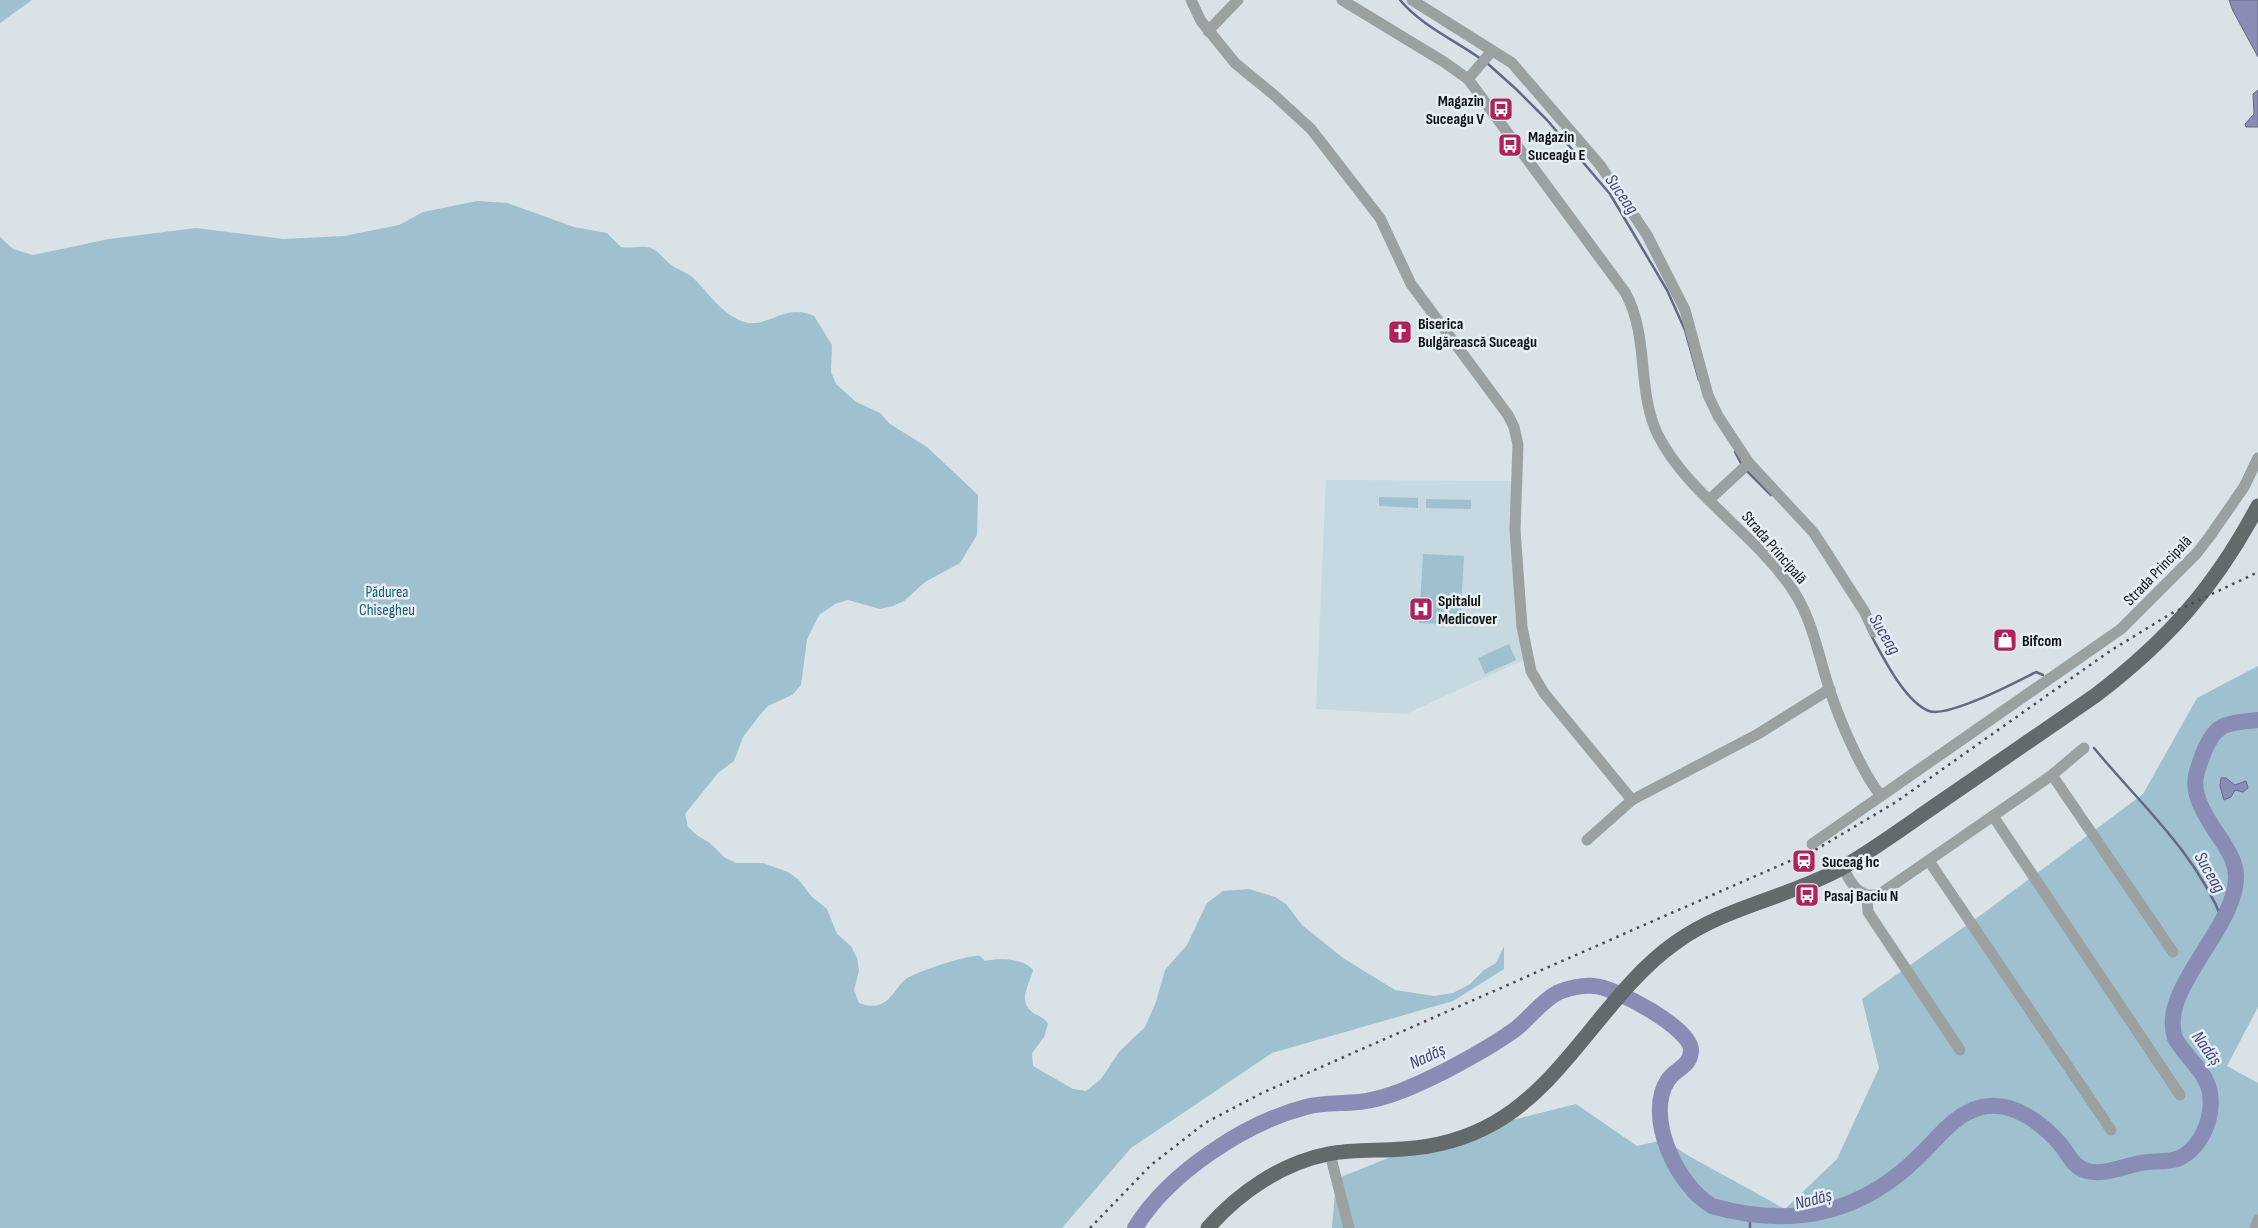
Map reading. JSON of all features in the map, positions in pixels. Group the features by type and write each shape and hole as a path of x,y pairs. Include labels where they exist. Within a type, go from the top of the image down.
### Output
{"main road":[{"path":"1208,1228 1230,1205 1256,1185 1300,1163 1330,1154 1429,1146 1465,1137 1495,1123 1518,1108 1545,1082 1643,970 1676,942 1697,929 1740,910 1795,891 1843,867 2111,683 2156,646 2208,588 2258,506"}],"street":[{"path":"1191,0 1208,31 1242,71 1274,95 1311,129 1380,218 1411,284 1508,415 1514,426 1518,445 1515,530 1522,627 1529,663 1534,678 1544,693 1632,800"},
{"path":"1208,31 1238,0"},
{"name":"Strada Principală","path":"1342,0 1444,62 1471,76 1625,292 1639,330 1646,389 1655,427 1673,459 1778,571 1793,591 1813,634 1830,690 1870,781 1881,796 1942,757 2122,629 2197,553 2233,505 2253,471 2258,458"},
{"path":"1412,0 1512,63 1600,164 1636,217 1685,310 1708,394 1746,466 1814,532 1864,611 1874,632"},
{"path":"1471,76 1492,50"},
{"path":"1710,499 1746,466"},
{"path":"1587,840 1632,800 1758,734 1830,690"},
{"path":"1843,867 1854,887 1867,896 1880,894 2052,775 2084,748"},
{"path":"2052,775 2173,952"},
{"path":"1812,844 1881,796"},
{"path":"1993,816 2180,1095"},
{"path":"1929,860 2111,1130"},
{"path":"1867,896 1868,912 1960,1050"},
{"path":"1330,1154 1349,1228"},
{"path":"2255,1228 2258,1220"}],"shaded area":[{"name":"Spitalul Medicover","path":"1326,480 1517,481 1527,658 1406,714 1316,709"}],"green space":[{"path":"0,0 32,0 0,23"},
{"name":"Pădurea Chisegheu","path":"477,201 507,203 574,227 607,233 621,247 651,248 671,265 692,277 721,308 744,322 761,322 794,312 814,316 832,345 831,372 836,384 856,402 880,413 890,424 927,447 978,495 977,535 960,563 925,582 904,601 893,606 880,609 848,600 835,604 819,615 807,639 801,685 792,695 768,706 759,716 743,737 734,761 718,773 685,814 688,827 710,843 724,857 736,863 763,863 788,872 799,880 811,896 827,909 837,934 851,946 857,958 859,971 854,990 859,1003 873,1006 883,1003 890,998 906,979 931,968 974,956 980,956 985,961 1004,959 1023,963 1033,970 1025,1002 1032,1012 1043,1018 1048,1024 1044,1037 1032,1053 1033,1066 1073,1089 1086,1091 1101,1079 1119,1052 1145,1027 1156,1002 1165,970 1187,945 1207,903 1223,891 1249,889 1275,897 1286,904 1302,925 1343,958 1395,990 1434,996 1453,993 1470,984 1484,970 1496,963 1504,946 1504,969 1453,1001 1272,1053 1131,1148 1062,1228 0,1228 0,237 13,249 33,255 109,239 196,228 283,239 344,236 399,225 423,212"},
{"path":"1379,497 1418,498 1418,508 1379,506"},
{"path":"1426,499 1471,500 1471,509 1426,508"},
{"path":"1423,554 1464,556 1460,625 1419,623"},
{"path":"1509,644 1516,660 1485,674 1478,658"},
{"path":"2258,666 2258,1007 2227,1066 2258,1083 2258,1228 1332,1228 1336,1179 1433,1140 1576,1104 1637,1146 1664,1140 1689,1156 1785,1209 1837,1159 1879,1068 1862,999 1981,915 2143,794 2197,698"}],"water":[{"path":"2229,0 2258,0 2258,57 2233,11"},
{"path":"2258,90 2258,127 2246,127 2245,124 2254,114 2253,94"},
{"path":"2221,778 2226,778 2235,785 2246,781 2248,788 2243,792 2235,790 2231,797 2224,800 2220,786"}],"waterway":[{"name":"Suceag","path":"1400,0 1428,25 1481,59"},
{"name":"Suceag","path":"1487,63 1547,120 1610,194 1667,290 1685,330 1699,380"},
{"name":"Suceag","path":"1735,452 1742,465"},
{"name":"Suceag","path":"1747,471 1771,495"},
{"name":"Suceag","path":"1871,635 1903,689 1920,706 1929,711 1938,712 1966,704 2036,672 2043,675"},
{"name":"Nadăș","path":"1135,1228 1149,1208 1187,1170 1233,1138 1258,1125 1306,1107 1319,1104 1352,1103 1381,1098 1414,1086 1500,1040 1517,1028 1541,1005 1557,993 1570,988 1585,986 1604,988 1634,1001 1667,1021 1688,1042 1691,1051 1688,1061 1671,1076 1662,1095 1660,1112 1662,1130 1676,1167 1687,1183 1712,1206 1741,1213 1795,1216 1822,1212 1847,1204 1871,1193 1895,1177 1954,1121 1972,1110 1982,1107 2004,1107 2015,1110 2036,1121 2061,1145 2078,1167 2087,1171 2102,1172 2139,1163 2177,1159 2187,1154 2201,1137 2210,1114 2211,1102 2210,1091 2203,1075 2175,1038 2173,1019 2178,999 2187,979 2213,937 2233,896 2236,876 2235,867 2230,855 2199,802 2195,784 2196,776 2208,743 2218,730 2230,724 2258,720"},
{"name":"Suceag","path":"2094,748 2182,850 2211,896 2223,921"},
{"path":"1750,1220 1750,1228"}],"railway":[{"path":"1090,1228 1151,1165 1205,1123 1262,1093 1817,849 1896,802 2110,651 2172,613 2258,572"}],"place":[{"name":"Magazin Suceagu V","path":"1501,109"},
{"name":"Magazin Suceagu E","path":"1510,145"},
{"name":"Biserica Bulgărească Suceagu","path":"1400,332"},
{"name":"Spitalul Medicover","path":"1421,609"},
{"name":"Bifcom","path":"2005,640"},
{"name":"Suceag hc","path":"1804,861"},
{"name":"Pasaj Baciu N","path":"1807,895"}]}
